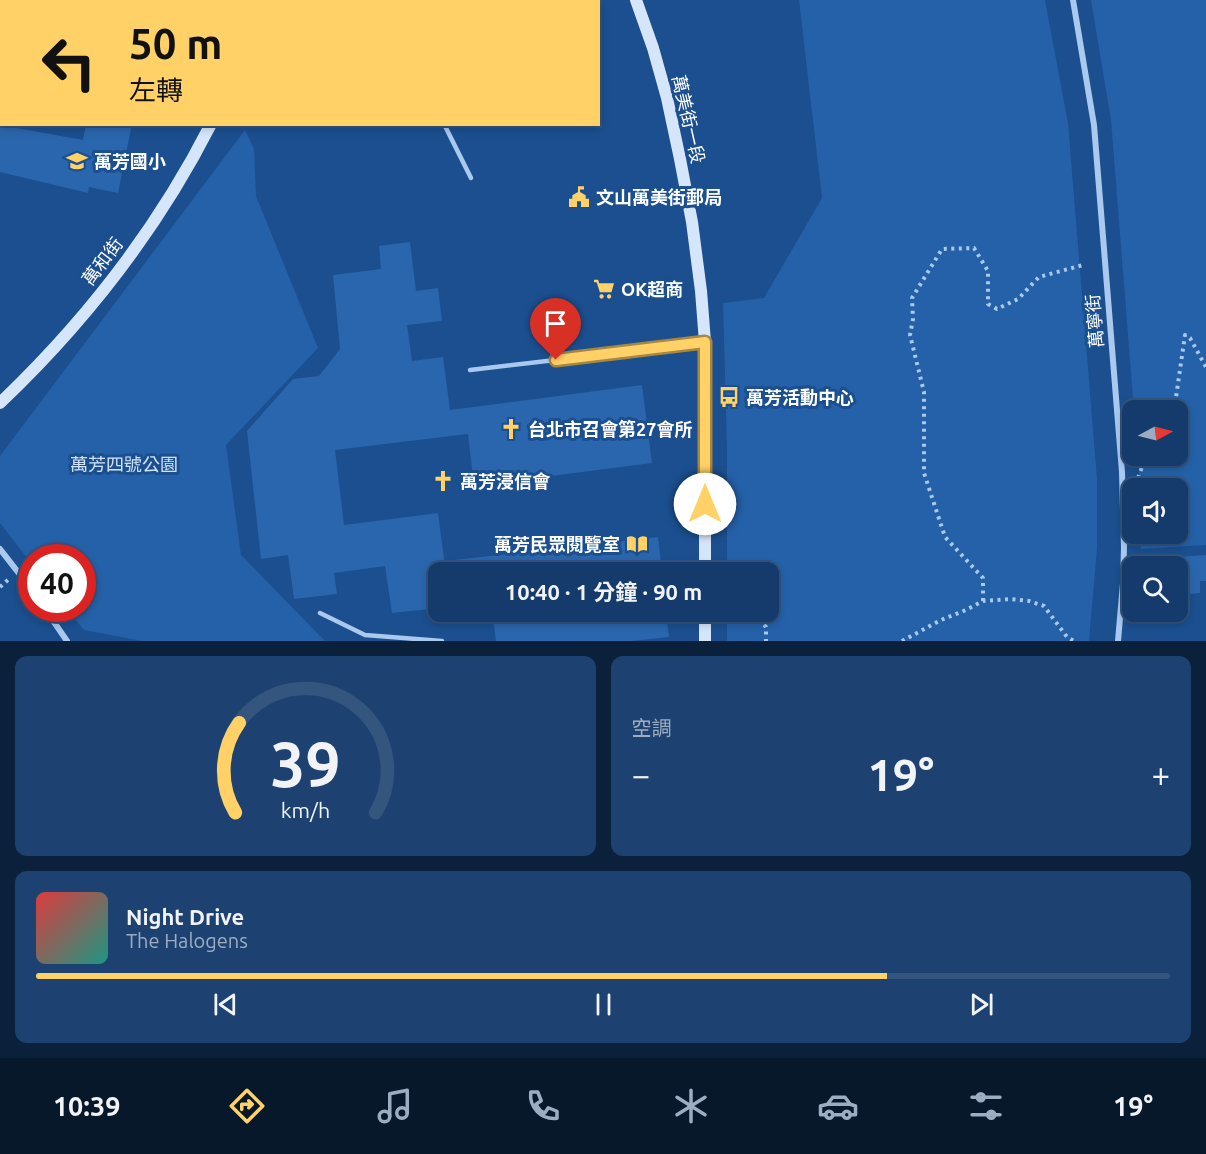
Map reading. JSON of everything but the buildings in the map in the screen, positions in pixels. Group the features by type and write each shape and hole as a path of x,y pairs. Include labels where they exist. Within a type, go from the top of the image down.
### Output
{"street":[{"name":"萬美街一段","path":"636,0 667,98 680,159 699,274 705,342 705,562"},
{"name":"萬寧街","path":"1073,0 1094,124 1122,472 1124,547 1118,641"},
{"name":"萬和街","path":"0,403 62,339 109,283 152,224 195,156 210,126"},
{"path":"0,549 18,572"},
{"path":"54,622 67,641"},
{"path":"705,622 705,641"}],"lane":[{"path":"445,126 471,178"},
{"path":"470,370 705,342"},
{"path":"321,613 365,635 442,641"}],"path":[{"path":"983,601 983,578 945,537 924,473 924,392 910,335 913,319 912,298 942,249 974,248 988,271 988,304 997,309 1018,299 1039,278 1083,265"},
{"path":"1176,400 1185,335 1190,338 1206,367"},
{"path":"1137,478 1142,466"},
{"path":"902,641 983,601 1010,599 1029,601 1044,606 1067,637 1074,641"},
{"path":"761,622 765,627 766,641"}],"green space":[{"path":"799,0 1045,0 1068,123 1097,479 1097,548 1089,641 727,641 727,622 779,622 779,562 727,562 723,303 764,298 822,198"},
{"path":"1091,0 1206,0 1206,545 1141,549 1141,544 1188,544 1188,478 1139,478 1139,466 1188,466 1188,400 1133,400 1111,120"},
{"name":"萬芳四號公園","path":"245,130 254,149 256,196 318,348 226,445 241,555 325,641 142,641 84,630 78,622 96,622 96,544 18,544 18,546 0,523 0,456"}],"place":[{"name":"萬芳國小","path":"77,161"},
{"name":"文山萬美街郵局","path":"579,197"},
{"name":"OK超商","path":"604,289"},
{"name":"萬芳活動中心","path":"729,397"},
{"name":"台北市召會第27會所","path":"511,429"},
{"name":"萬芳浸信會","path":"443,481"},
{"name":"萬芳民眾閱覽室","path":"637,544"}],"route":[{"path":"556,360 705,342 705,504"}]}
